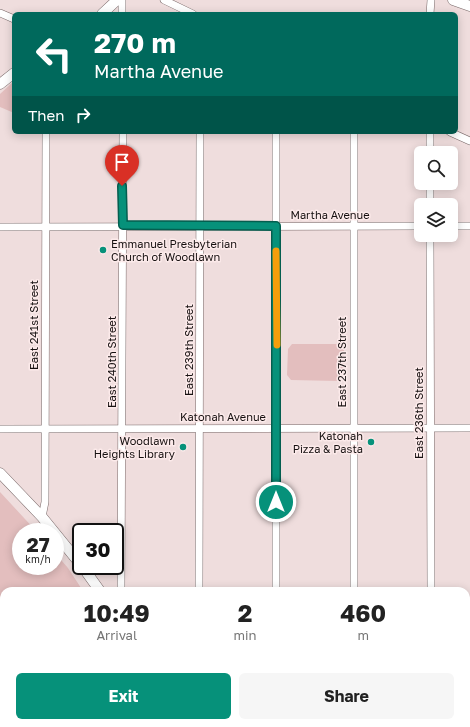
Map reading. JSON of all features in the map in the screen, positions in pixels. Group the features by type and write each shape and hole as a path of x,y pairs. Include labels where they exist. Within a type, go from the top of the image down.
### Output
{"street":[{"path":"104,12 117,0"},
{"path":"122,0 122,12"},
{"path":"164,0 189,12"},
{"path":"430,12 431,0"},
{"path":"453,0 470,6"},
{"path":"0,13 12,19"},
{"path":"0,84 12,74"},
{"name":"East 241st Street","path":"42,517 45,502 46,134"},
{"name":"East 240th Street","path":"121,587 123,428 122,134"},
{"name":"East 239th Street","path":"199,587 200,134"},
{"path":"276,134 276,587"},
{"name":"East 237th Street","path":"354,134 354,587"},
{"path":"430,134 430,146"},
{"path":"454,134 470,141"},
{"name":"Martha Avenue","path":"0,226 414,226"},
{"path":"458,226 470,226"},
{"name":"East 236th Street","path":"430,242 431,587"},
{"name":"Katonah Avenue","path":"0,429 470,428"},
{"path":"0,473 42,517 72,553"},
{"path":"89,575 97,587"}],"shaded area":[{"path":"12,83 12,112 0,107 0,94"},
{"path":"292,344 337,344 342,346 344,350 343,377 338,381 291,380 287,375 288,349"},
{"path":"0,492 29,523 12,523 12,575 64,575 64,563 80,587 0,587"}],"slow traffic":[{"path":"276,251 277,345"}],"place":[{"name":"Emmanuel Presbyterian Church of Woodlawn","path":"103,250"},
{"name":"Katonah Pizza & Pasta","path":"371,442"},
{"name":"Woodlawn Heights Library","path":"183,447"}],"route":[{"path":"122,186 123,225 276,226 276,502"}]}
